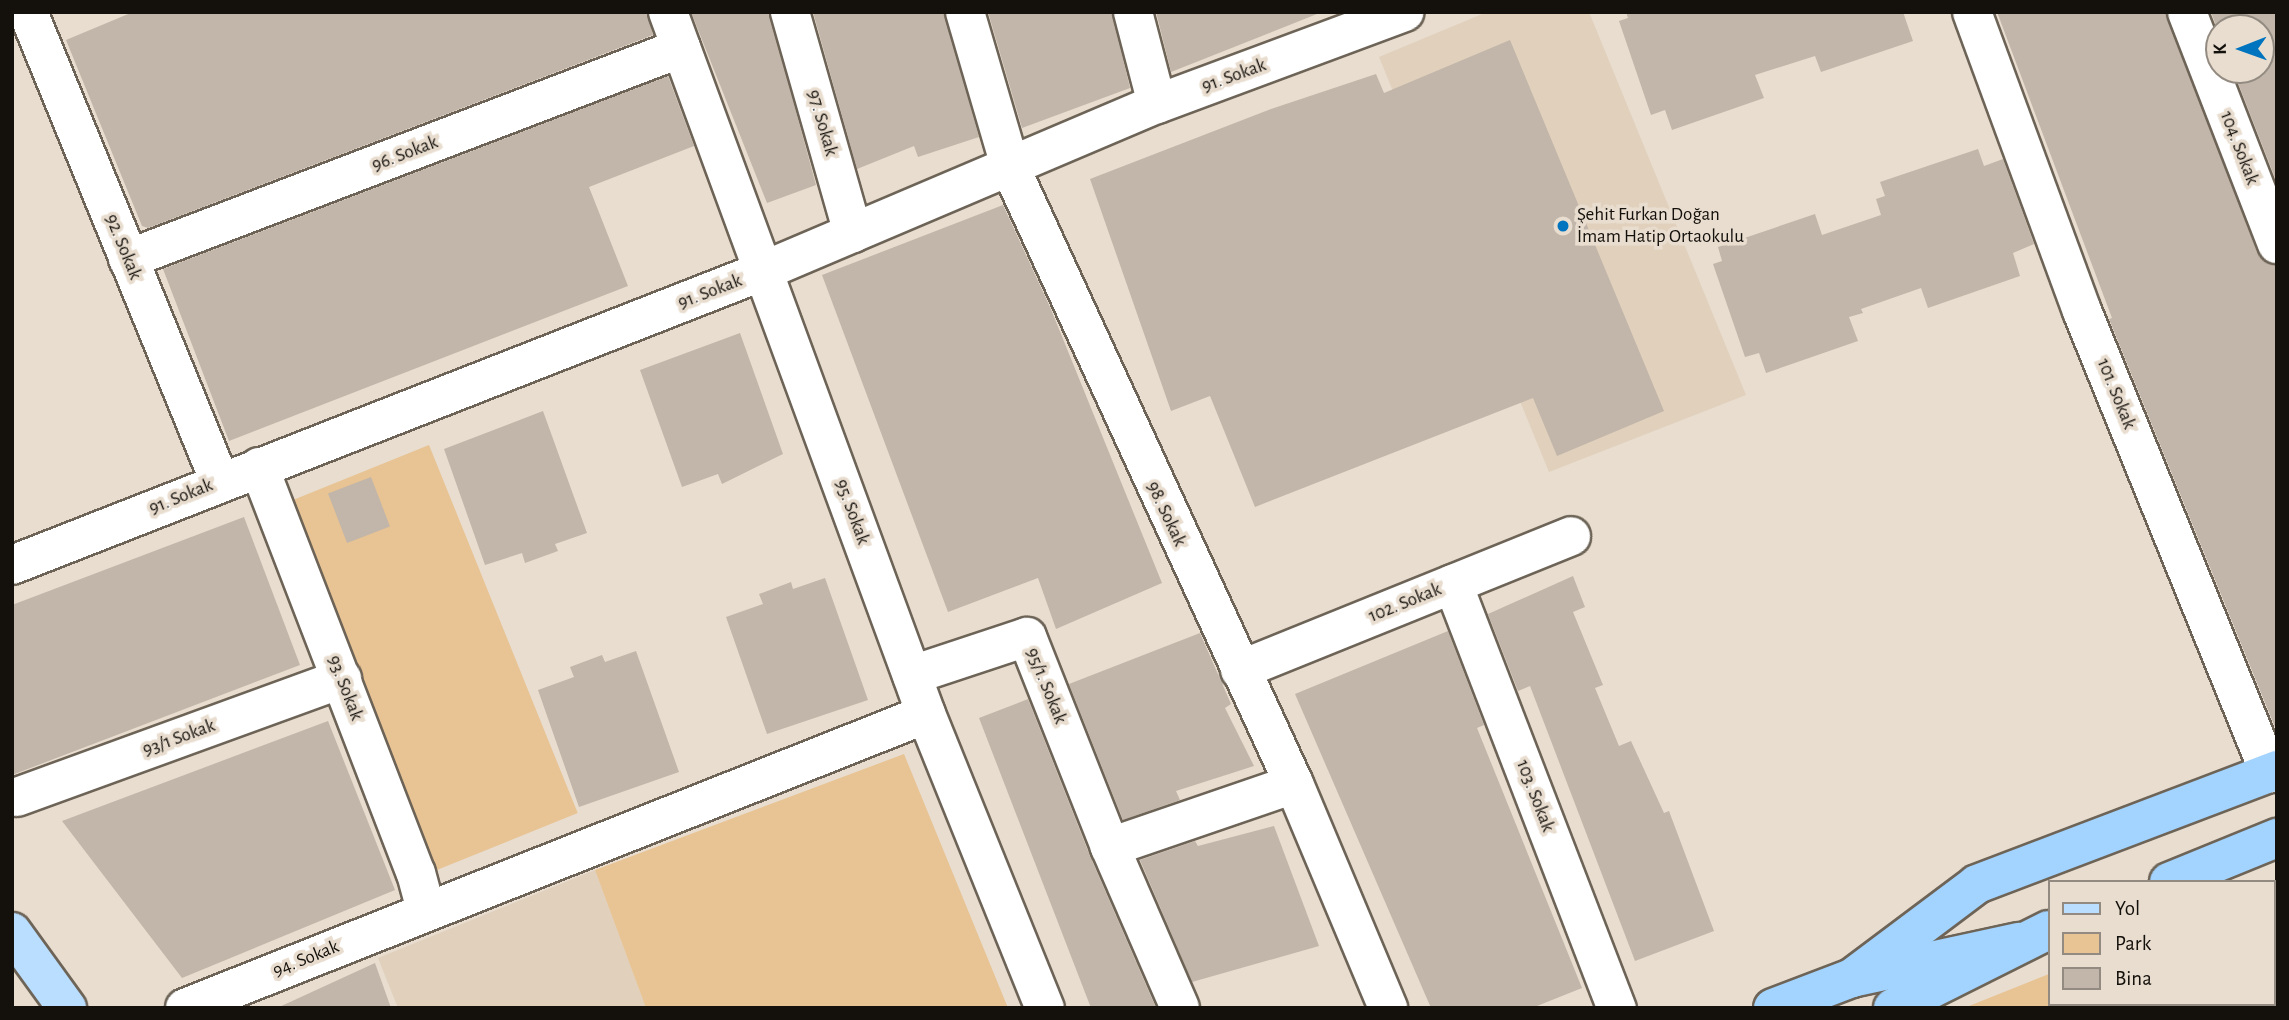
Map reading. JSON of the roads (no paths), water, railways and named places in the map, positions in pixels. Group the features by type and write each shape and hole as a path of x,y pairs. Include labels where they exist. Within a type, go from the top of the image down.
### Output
{"highway":[{"path":"1852,978 1977,884 2274,772"},
{"path":"2174,880 2277,838"},
{"path":"1773,1008 1852,978 2034,936"},
{"path":"1893,1008 2034,936"}],"main road":[{"path":"12,932 67,1008"}],"street":[{"name":"95. Sokak","path":"668,12 926,714 1045,1008"},
{"name":"97. Sokak","path":"790,12 853,233"},
{"name":"98. Sokak","path":"965,12 1010,169 1294,784 1388,1008"},
{"path":"1133,12 1157,104"},
{"name":"91. Sokak","path":"12,565 763,271 1010,169 1344,23 1404,12"},
{"name":"101. Sokak","path":"1972,12 2082,311 2274,772"},
{"name":"104. Sokak","path":"2187,12 2277,244"},
{"name":"92. Sokak","path":"33,20 220,482"},
{"name":"96. Sokak","path":"128,259 681,48"},
{"name":"93. Sokak","path":"259,467 342,678 426,910"},
{"name":"102. Sokak","path":"1240,670 1571,536"},
{"name":"103. Sokak","path":"1452,584 1617,1008"},
{"name":"95/1. Sokak","path":"912,675 1027,637 1110,847 1180,1008"},
{"name":"93/1 Sokak","path":"17,797 342,678"},
{"name":"94. Sokak","path":"185,1008 426,910 926,714"},
{"path":"1110,847 1294,784"}],"place":[{"name":"Şehit Furkan Doğan İmam Hatip Ortaokulu","path":"1563,226"}]}
